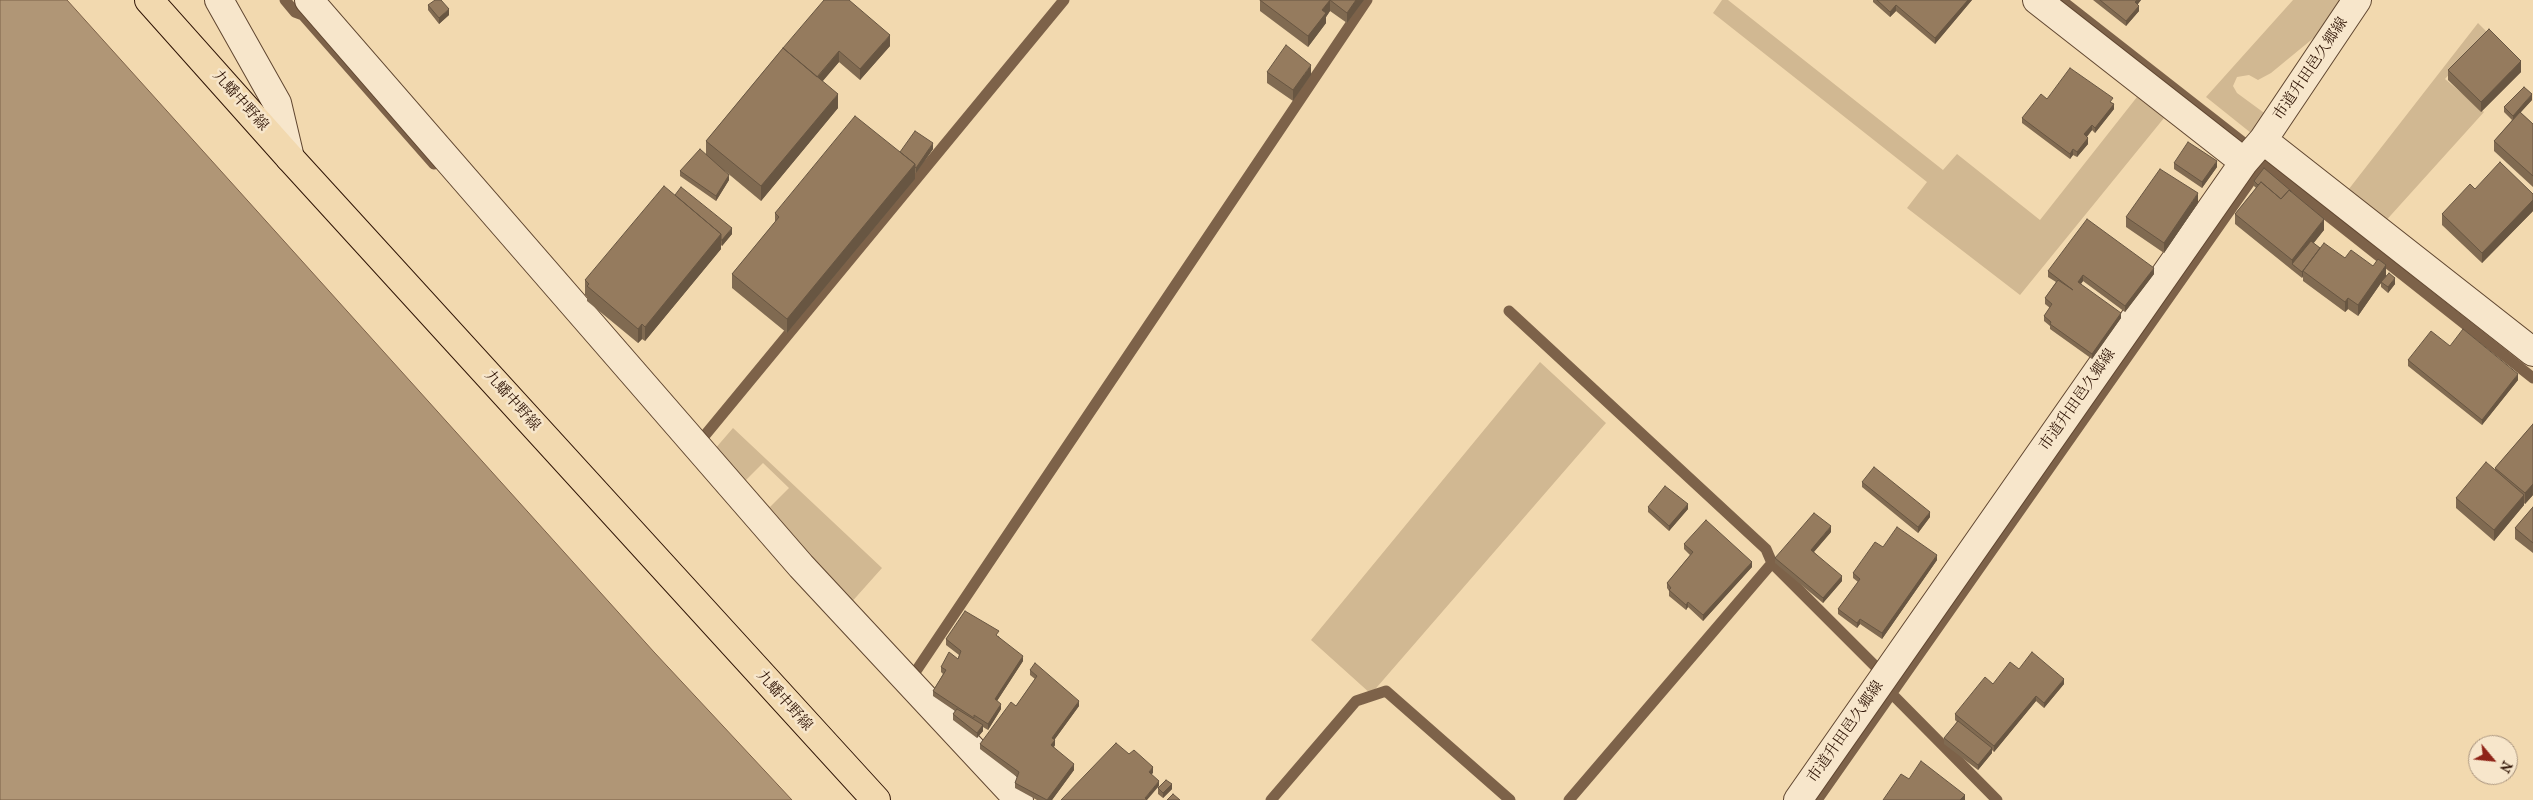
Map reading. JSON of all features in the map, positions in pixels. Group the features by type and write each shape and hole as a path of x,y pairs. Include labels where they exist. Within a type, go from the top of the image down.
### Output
{"main road":[{"name":"九蟠中野線","path":"150,0 290,158 876,800"}],"street":[{"path":"219,0 277,103 290,158"},
{"path":"309,0 801,566 1019,800"},
{"path":"2037,0 2254,151 2533,352"},
{"name":"市道升田邑久郷線","path":"1798,800 2254,151 2357,0"}],"shaded area":[{"path":"0,0 67,0 654,652 792,800 0,800"},
{"path":"1722,0 1728,0 1943,170 1957,154 2040,220 2137,97 2164,118 2020,295 1907,208 1927,182 1713,13"},
{"path":"2293,0 2347,0 2333,22 2271,73 2258,80 2249,75 2237,77 2233,86 2237,93 2267,115 2251,133 2206,97"},
{"path":"2478,23 2487,32 2445,79 2484,112 2382,225 2345,194"},
{"path":"1540,362 1606,423 1371,694 1311,640"},
{"path":"733,428 882,568 849,605 714,450","holes":["763,463 789,488 770,507 746,480"]}],"building":[{"path":"435,0 441,0 449,9 439,18 428,5"},
{"path":"824,0 849,0 890,35 860,69 839,51 817,77 783,48"},
{"path":"1260,0 1330,0 1322,10 1326,13 1308,36"},
{"path":"1330,0 1356,0 1347,13"},
{"path":"1877,0 1968,0 1935,38 1896,5 1890,12"},
{"path":"2100,0 2137,0 2135,2 2139,6 2126,21"},
{"path":"2489,29 2521,61 2481,102 2448,70"},
{"path":"1286,45 1311,65 1293,90 1267,72"},
{"path":"783,48 838,94 761,186 706,141"},
{"path":"2070,68 2113,98 2110,102 2114,104 2095,128 2092,125 2084,134 2088,138 2077,152 2073,149 2070,154 2022,118 2041,94 2047,99"},
{"path":"2524,87 2532,94 2513,116 2504,107"},
{"path":"2520,112 2533,124 2533,176 2494,141"},
{"path":"855,116 915,164 787,319 732,274 779,217 775,213"},
{"path":"915,131 933,143 916,168 915,164 900,152"},
{"path":"2188,142 2217,161 2202,182 2174,163"},
{"path":"700,149 729,175 716,196 680,171"},
{"path":"2500,162 2533,194 2533,200 2482,253 2442,214 2470,184 2475,189"},
{"path":"2264,168 2291,191 2291,192 2289,190 2281,199 2261,182 2258,185 2254,181"},
{"path":"2160,169 2198,193 2164,243 2126,217"},
{"path":"2261,182 2281,199 2289,190 2324,219 2292,260 2235,214"},
{"path":"664,186 721,234 645,327 642,324 638,329 587,286 589,284 585,280"},
{"path":"681,187 732,228 722,240 721,234 675,195"},
{"path":"2087,219 2154,268 2125,306 2083,275 2078,282 2121,313 2092,354 2050,324 2051,322 2044,316 2052,304 2045,298 2058,280 2073,290 2048,271"},
{"path":"2311,241 2320,248 2302,272 2292,264"},
{"path":"2324,243 2345,258 2351,250 2373,266 2378,259 2386,265 2358,305 2348,298 2345,302 2303,271"},
{"path":"2389,273 2395,278 2388,287 2381,282"},
{"path":"2463,329 2518,374 2482,420 2408,360 2431,331 2450,346"},
{"path":"2533,424 2533,484 2525,493 2495,468"},
{"path":"2486,462 2524,495 2494,530 2456,498"},
{"path":"1874,467 1930,512 1918,527 1862,482"},
{"path":"1665,486 1688,504 1669,526 1648,507"},
{"path":"2533,507 2533,543 2515,528"},
{"path":"1814,513 1831,526 1811,550 1842,576 1823,598 1775,558"},
{"path":"1706,520 1752,562 1703,615 1688,602 1686,605 1669,590 1671,588 1667,583 1693,552 1684,544"},
{"path":"1897,527 1937,555 1882,633 1860,619 1857,623 1838,609 1860,579 1853,573 1875,542 1883,547"},
{"path":"965,611 999,631 996,635 1023,656 995,699 1001,704 988,724 974,715 974,718 933,691 946,670 941,667 949,652 958,659 961,651 946,639"},
{"path":"2032,652 2064,679 2044,703 2036,696 1994,746 1955,714 1985,677 1993,684 2010,662 2019,669"},
{"path":"1035,663 1079,701 1052,738 1055,740 1051,745 1074,764 1047,800 1015,783 1019,772 980,744 1011,702 1016,706 1037,676 1030,670"},
{"path":"957,709 983,725 977,733 953,714"},
{"path":"1958,721 1992,748 1978,765 1944,738"},
{"path":"1116,743 1129,754 1134,750 1153,767 1149,772 1159,781 1145,798 1147,800 1061,800"},
{"path":"1921,761 1965,795 1960,800 1883,800 1901,774 1909,779"},
{"path":"1166,780 1172,784 1163,793 1158,788"},
{"path":"1173,794 1180,800 1167,800"}],"waterway":[{"path":"285,0 295,12 303,15 434,164"},
{"path":"706,434 1064,0"},
{"path":"914,674 1367,0"},
{"path":"2061,0 2244,143 2270,170 2533,378"},
{"path":"1817,800 2263,163"},
{"path":"1509,311 1766,549 1772,563 1886,677"},
{"path":"1569,800 1772,563"},
{"path":"1271,800 1356,701 1386,691 1510,800"},
{"path":"1891,693 1997,800"}]}
